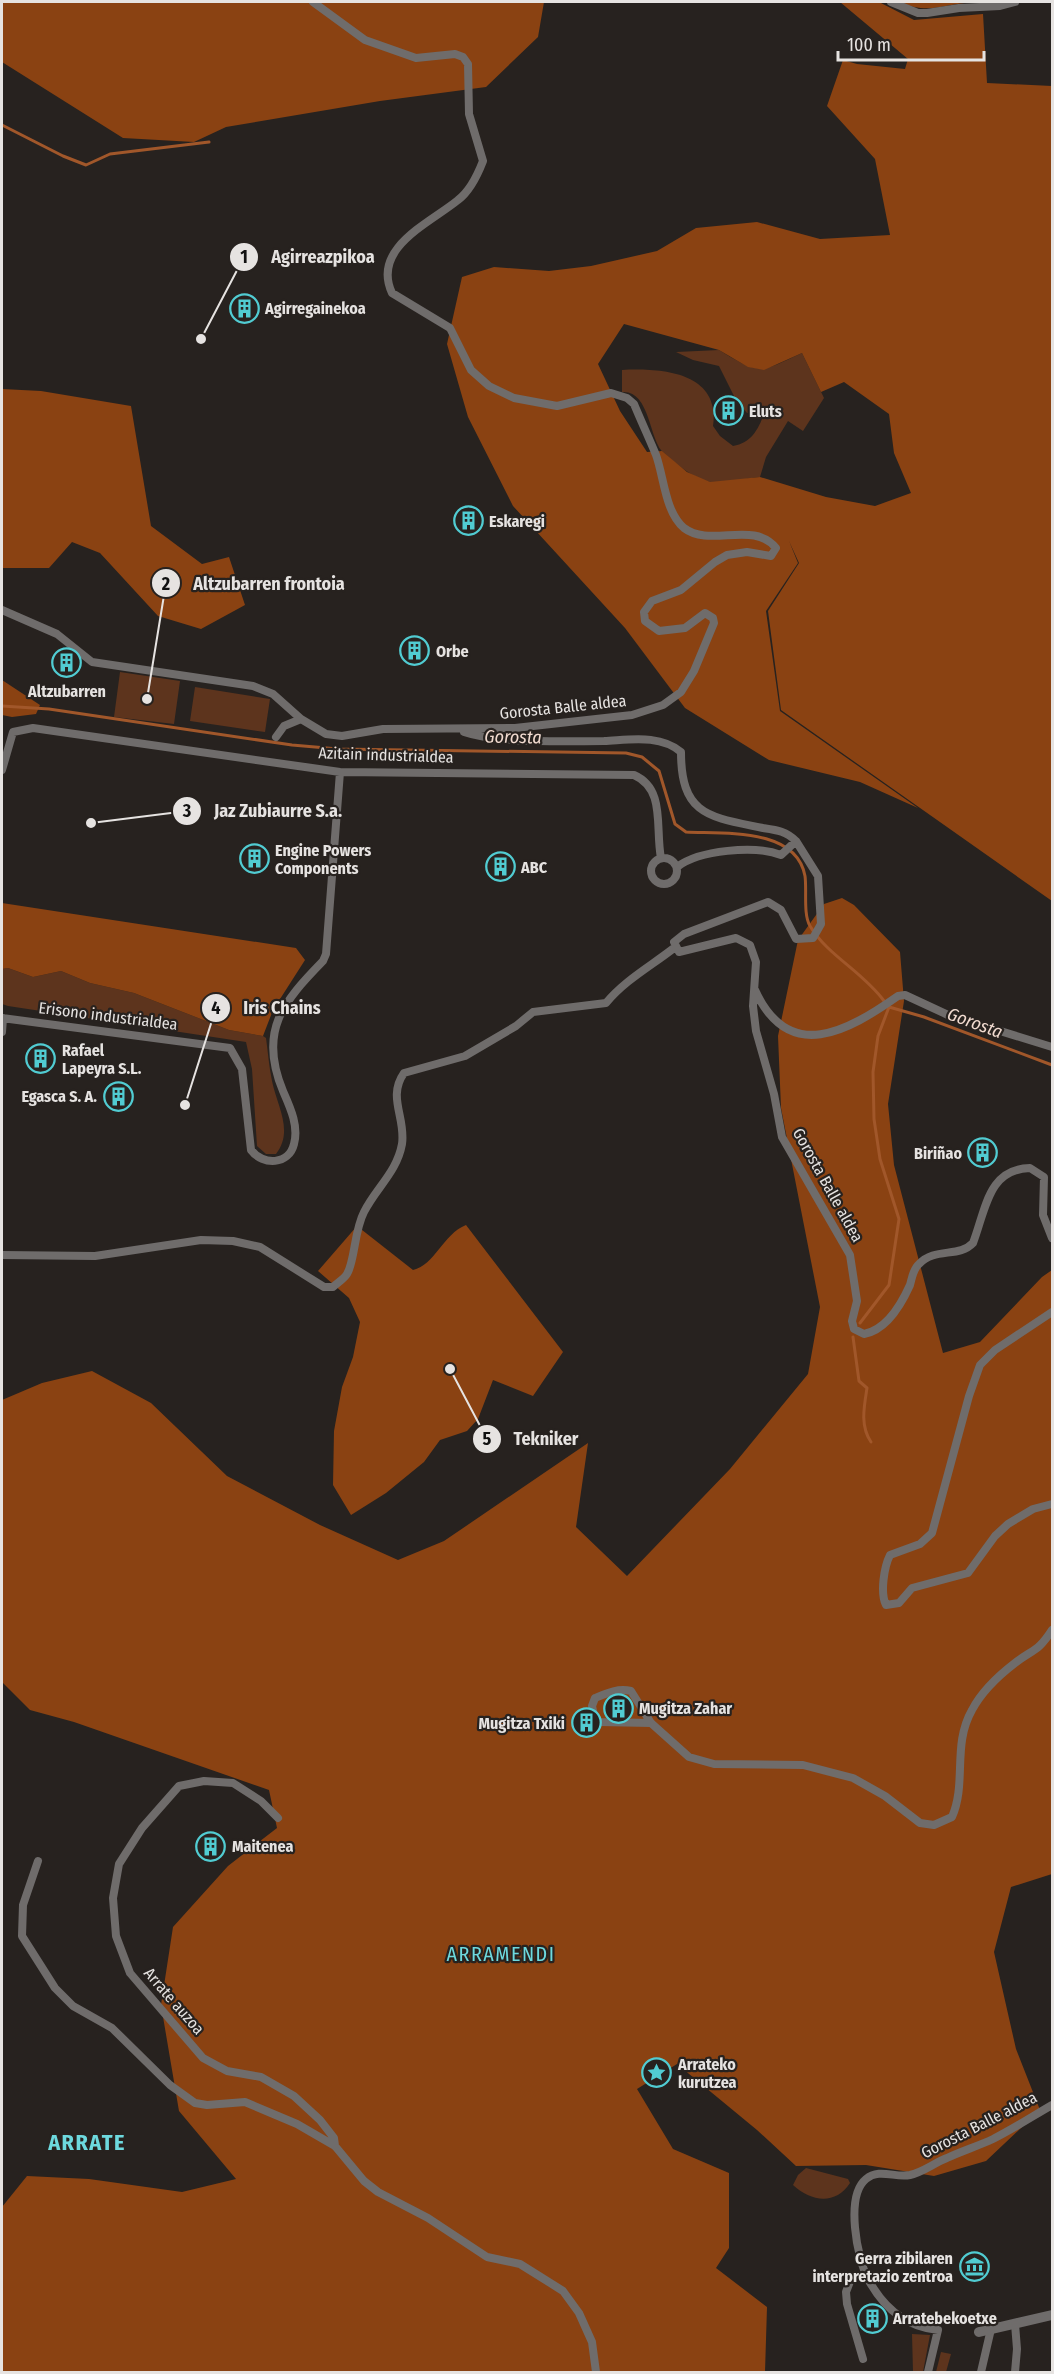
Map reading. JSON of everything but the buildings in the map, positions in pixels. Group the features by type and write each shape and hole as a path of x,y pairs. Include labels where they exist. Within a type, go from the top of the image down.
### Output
{"street":[{"name":"Gorosta Balle aldea","path":"2,610 57,634 76,646 92,662 253,686 273,694 301,718 326,734 342,736 383,729 458,730 566,724 632,716 663,705 681,692 694,671 714,623 713,618 705,613 685,628 659,631 645,621 644,612 652,601 681,590 715,562 728,555 747,552 771,556 776,548 771,542 751,535 699,536 683,527 672,511 657,457 634,404 627,398 611,393 557,406 514,398 489,386 471,370 450,328 392,293 386,274 389,262 399,246 432,217 459,200 483,161 469,114 468,64 463,57 455,54 416,58 365,40 313,2"},
{"path":"891,2 918,13 927,13 959,8 1000,6 1015,2"},
{"path":"276,737 284,726 301,718"},
{"name":"Azitain industrialdea","path":"2,770 13,732 33,728 340,772 634,775 644,779 654,792 661,858"},
{"path":"2,1255 95,1256 201,1240 233,1241 260,1247 324,1287 333,1287 347,1274 354,1238 364,1212 391,1173 399,1157 402,1141 395,1095 405,1073 465,1056 516,1026 533,1012 606,1003 621,986 674,948 677,937 768,903 781,910 796,939 813,938 820,930 818,876 793,843 777,829 747,823 732,823 706,813 685,789 681,752 672,745 637,739 501,738 474,736 458,730"},
{"name":"Erisono industrialdea","path":"2,1032 2,1018 230,1048 242,1069 251,1150 262,1160 276,1161 286,1156 294,1143 295,1128 277,1072 274,1048 275,1030 288,996 323,961 326,954 340,772"},
{"path":"677,867 671,859 661,858 653,864 651,872 660,884 669,884 674,880 677,867 688,858 737,850 770,851 781,855 793,843"},
{"name":"Gorosta Balle aldea","path":"674,948 684,951 725,940 744,941 750,945 754,954 756,1031 774,1094 782,1137 850,1255 857,1301 852,1321 854,1329 871,1333 884,1326 905,1295 916,1268 925,1259 943,1252 964,1251 974,1243 994,1185 1003,1174 1019,1168 1030,1168 1048,1178 1043,1215 1053,1238"},
{"path":"754,987 778,1022 801,1035 823,1034 860,1021 898,996 905,994 948,1015 1053,1047"},
{"path":"1053,1312 995,1350 980,1365 969,1396 932,1533 921,1544 890,1555 885,1568 884,1600 886,1605 899,1603 912,1588 968,1573 995,1536 1008,1524 1034,1509 1053,1504"},
{"path":"651,1723 595,1720 592,1713 595,1698 623,1689 631,1691 651,1723 689,1756 714,1764 803,1765 854,1778 885,1796 920,1823 934,1825 952,1817 959,1800 958,1766 961,1734 972,1710 992,1682 1017,1661 1037,1651 1053,1630"},
{"name":"Arrate auzoa","path":"278,1818 261,1801 233,1784 204,1781 179,1786 142,1828 119,1864 113,1898 116,1936 130,1973 203,2058 227,2071 261,2077 294,2096 321,2120 334,2138 335,2146"},
{"name":"Arrate auzoa","path":"38,1861 23,1905 22,1936 55,1988 73,2006 112,2028 170,2085 195,2103 207,2105 245,2102 297,2124 335,2146 364,2181 378,2192 428,2218 487,2257 520,2264 563,2291 579,2313 592,2342 596,2373"},
{"name":"Gorosta Balle aldea","path":"928,2373 938,2330 924,2329 902,2319 863,2276 854,2210 858,2189 866,2179 877,2174 903,2176 921,2172 994,2138 1053,2105"},
{"path":"862,2359 846,2292 851,2278 863,2276"},
{"path":"979,2332 1053,2315"},
{"path":"1014,2373 1017,2349 1015,2324"},
{"path":"981,2373 992,2330"}],"shaded area":[{"path":"2,2 544,2 538,37 486,87 380,101 226,127 194,142 123,138 2,62"},
{"path":"840,2 879,2 914,20 983,14 987,83 1052,86 1052,901 781,710 768,611 799,563 789,541 798,563 766,611 780,711 918,808 860,782 769,760 685,708 625,628 513,506 468,417 447,344 462,277 494,267 549,271 591,266 657,251 696,228 757,222 820,239 890,235 875,159 827,106 843,60 857,64 905,69 908,59","holes":["624,324 719,350 748,367 764,370 802,353 821,392 844,382 889,414 894,453 911,493 875,506 826,497 760,477 710,482 687,472 662,451 647,452 620,411 598,364"]},
{"path":"900,2 974,2 936,8 919,8"},
{"path":"719,350 743,364 760,368 777,364 802,353 824,398 803,431 788,421 766,457 760,477 715,483 691,474 658,446 648,416 638,399 631,393 622,392 622,370 654,370 685,377 698,384 708,394 713,408 713,426 720,436 733,446 745,442 753,435 764,414 747,413 736,400 719,366 693,360 676,352"},
{"path":"2,389 41,391 131,406 151,526 202,564 229,557 245,605 201,629 158,616 100,553 72,542 49,568 2,568"},
{"path":"120,672 180,681 174,724 114,717"},
{"path":"2,680 40,705 36,714 12,717 2,715"},
{"path":"195,687 270,699 265,732 190,721"},
{"path":"842,898 854,905 900,952 904,1001 888,1104 894,1165 943,1353 980,1342 1042,1277 1052,1270 1052,1874 1011,1887 994,1952 1016,2049 1040,2110 986,2161 934,2176 866,2165 796,2166 757,2130 677,2064 637,2089 673,2149 729,2173 729,2248 716,2268 767,2307 765,2372 2,2372 2,2207 27,2176 89,2179 182,2192 236,2179 179,2111 161,2005 173,1927 228,1866 277,1828 269,1790 74,1722 30,1710 2,1682 2,1400 42,1383 92,1371 151,1403 227,1476 320,1525 398,1560 444,1541 588,1443 576,1527 627,1576 730,1469 808,1374 820,1307 781,1108 778,1036 798,940 824,904"},
{"path":"2,903 296,948 305,960 273,1010 263,1036 229,1030 134,993 90,983 61,971 33,977 8,968 2,969"},
{"path":"8,968 33,977 61,971 90,983 134,993 229,1030 266,1038 272,1081 284,1127 284,1136 276,1154 266,1154 257,1146 252,1069 246,1042 8,1006 2,1004 2,969"},
{"path":"466,1225 563,1352 533,1396 493,1380 478,1419 467,1431 440,1440 424,1462 386,1493 351,1515 333,1485 334,1431 342,1387 353,1357 360,1322 349,1298 318,1271 357,1226 413,1270 427,1262 451,1235"},
{"path":"806,2168 848,2179 850,2183 838,2195 831,2198 815,2198 793,2185 798,2175"},
{"path":"912,2334 930,2335 923,2372 913,2372"},
{"path":"941,2352 951,2354 946,2372 936,2372"}],"waterway":[{"path":"2,125 86,165 110,154 209,142"},
{"name":"Gorosta","path":"2,706 49,709 292,745 338,749 626,753 642,757 659,771 675,824 686,832 756,836 788,849 799,860 805,876 806,909 810,926 826,946 866,981 884,1001"},
{"path":"860,1323 889,1285 899,1219 880,1159 874,1119 873,1072 878,1036 889,1007 924,1017 1052,1065"},
{"path":"853,1337 859,1381 867,1388 864,1423 871,1442"}],"place":[{"name":"Agirregainekoa","path":"244,308"},
{"name":"Agirreazpikoa","path":"201,339"},
{"name":"Eluts","path":"728,411"},
{"name":"Eskaregi","path":"468,521"},
{"name":"Orbe","path":"415,651"},
{"name":"Altzubarren","path":"67,663"},
{"name":"Altzubarren frontoia","path":"147,699"},
{"name":"Jaz Zubiaurre S.a.","path":"91,823"},
{"name":"Engine Powers Components","path":"254,859"},
{"name":"ABC","path":"500,867"},
{"name":"Rafael Lapeyra S.L.","path":"41,1059"},
{"name":"Egasca S. A.","path":"118,1096"},
{"name":"Iris Chains","path":"185,1105"},
{"name":"Biriñao","path":"983,1153"},
{"name":"Tekniker","path":"450,1369"},
{"name":"Mugitza Zahar","path":"618,1708"},
{"name":"Mugitza Txiki","path":"586,1723"},
{"name":"Maitenea","path":"211,1846"},
{"name":"Arrateko kurutzea","path":"657,2073"},
{"name":"Gerra zibilaren interpretazio zentroa","path":"974,2267"},
{"name":"Arratebekoetxe","path":"872,2318"}],"district":[{"name":"ARRAMENDI","path":"501,1954"},
{"name":"ARRATE","path":"87,2142"}]}
